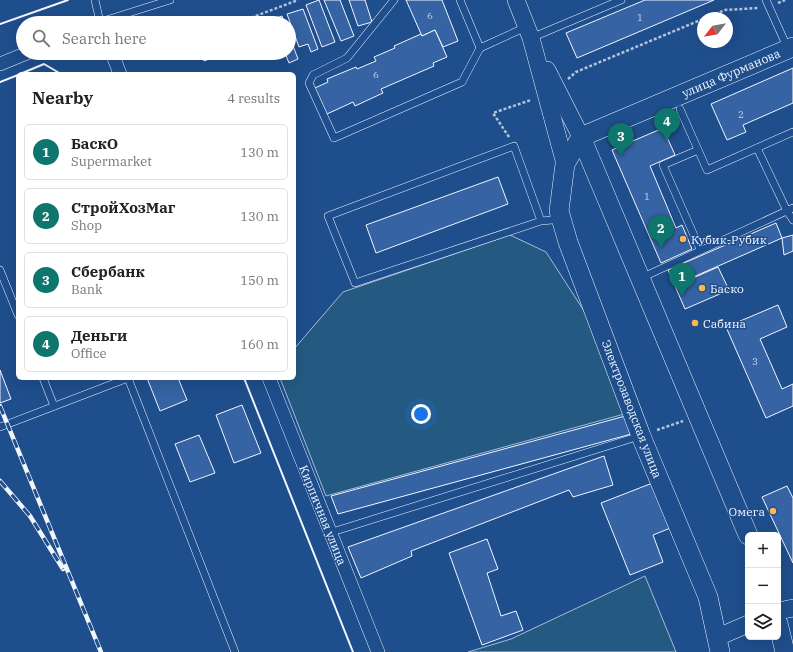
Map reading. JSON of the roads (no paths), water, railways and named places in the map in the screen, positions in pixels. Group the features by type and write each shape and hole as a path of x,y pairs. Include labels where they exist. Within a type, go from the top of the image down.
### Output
{"main road":[{"name":"улица Фурманова","path":"581,137 790,48"},
{"name":"Электрозаводская улица","path":"581,137 565,164 559,211 568,242 641,436 708,597 719,644"},
{"name":"Электрозаводская улица","path":"581,137 747,532"},
{"path":"781,635 785,652"}],"street":[{"name":"Электрозаводская улица","path":"516,0 551,92 565,164"},
{"path":"0,64 16,57"},
{"path":"115,60 119,72"},
{"name":"Электрозаводская улица","path":"551,92 581,137"},
{"name":"Кирпичная улица","path":"270,380 329,533 378,652"},
{"path":"781,610 793,608"},
{"path":"719,644 745,626"}],"lane":[{"path":"95,0 98,16"},
{"path":"121,16 170,0"},
{"path":"394,0 347,58 313,75 309,83 334,138 462,82 480,48 621,0"},
{"path":"460,0 480,48"},
{"path":"768,3 790,48"},
{"path":"680,109 707,170 793,132"},
{"path":"541,221 514,146 328,216 355,283 541,221 552,220 559,211"},
{"path":"757,148 790,209 793,220"},
{"path":"698,150 663,165 700,249"},
{"path":"640,278 700,249 790,209"},
{"path":"0,270 16,310"},
{"path":"44,380 54,406"},
{"path":"0,427 123,380"},
{"path":"129,380 235,652"},
{"path":"329,533 630,439"}],"railway":[{"path":"0,406 101,652"},
{"path":"0,481 30,516 63,569"}],"place":[{"name":"Деньги","path":"667,141"},
{"name":"Сбербанк","path":"621,156"},
{"name":"Кубик-Рубик","path":"683,239"},
{"name":"СтройХозМаг","path":"661,248"},
{"name":"Баско","path":"702,288"},
{"name":"БаскО","path":"682,296"},
{"name":"Сабина","path":"695,323"},
{"name":"Омега","path":"773,511"}]}
